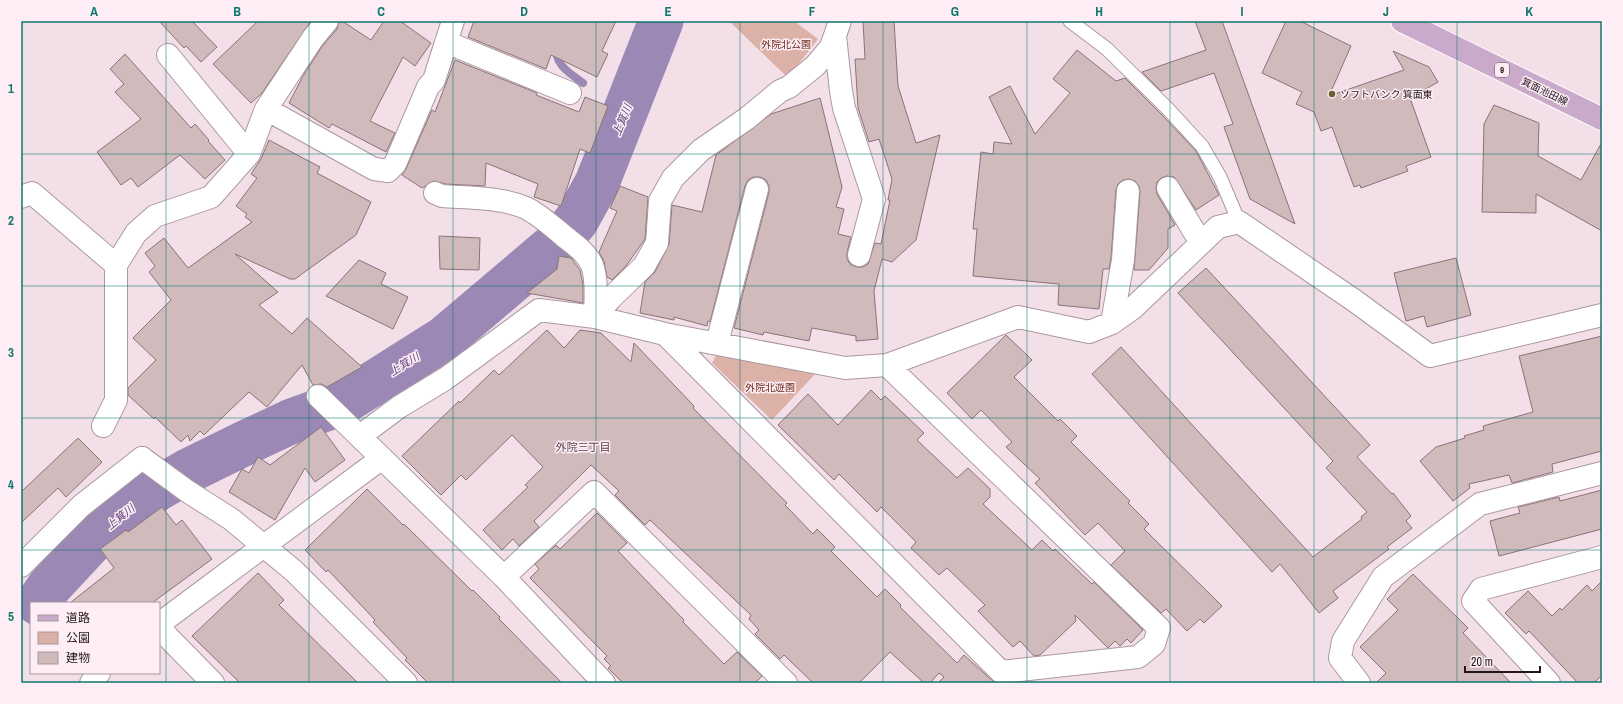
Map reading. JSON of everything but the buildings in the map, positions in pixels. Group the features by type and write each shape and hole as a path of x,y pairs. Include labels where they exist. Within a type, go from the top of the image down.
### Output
{"main road":[{"name":"箕面池田線","path":"1402,21 1602,119"}],"street":[{"path":"104,426 116,400 116,265 136,233 155,216 211,197 249,154 266,109 313,38 327,21"},
{"path":"266,109 374,169 388,171 395,164 428,87 434,80 453,21"},
{"path":"838,28 840,91 844,108 874,199 859,255"},
{"path":"595,317 611,298 644,266 657,243 660,201 673,178 701,150 746,120 780,91 789,87 815,66 830,47 838,28"},
{"path":"446,42 570,93"},
{"path":"168,55 249,154"},
{"path":"1168,188 1202,243"},
{"path":"717,343 757,189"},
{"path":"1112,323 1123,260 1128,191"},
{"path":"21,197 32,193 116,265"},
{"path":"435,193 442,196 500,201 517,205 535,214 564,236 584,253 592,265 595,284 595,317"},
{"path":"360,436 399,407 445,379 535,311 542,310 595,317 665,334 845,368 887,365 1018,317 1089,332 1112,323 1133,308 1218,227 1239,222 1355,301 1430,356 1602,315"},
{"path":"665,334 1001,672 1138,658 1154,644 1159,628 887,365"},
{"path":"327,403 504,577 600,682"},
{"path":"21,566 81,506 142,458 180,486 230,519 294,570 406,683"},
{"path":"160,623 382,458"},
{"path":"1359,683 1340,658 1343,641 1383,577 1480,504 1602,473"},
{"path":"504,577 594,492 786,683"},
{"path":"1549,683 1473,601 1482,589 1602,557"},
{"path":"160,629 213,683"},
{"path":"91,683 97,674"}],"lane":[{"path":"1070,21 1107,49 1167,108 1202,146 1220,178 1239,222"}],"green space":[{"name":"外院北公園","path":"729,21 794,21 818,39 797,66 785,75"},
{"name":"外院北遊園","path":"718,352 817,372 772,420 712,363"}],"waterway":[{"name":"上箕川","path":"39,602 49,587 89,544 114,521 157,489 188,471 292,421 342,403 445,338 557,243 576,221 597,183 661,21"},
{"path":"557,47 556,53 560,63 568,72 583,83"}],"place":[{"name":"ソフトバンク 箕面東","path":"1332,94"}],"district":[{"name":"外院三丁目","path":"583,447"}]}
